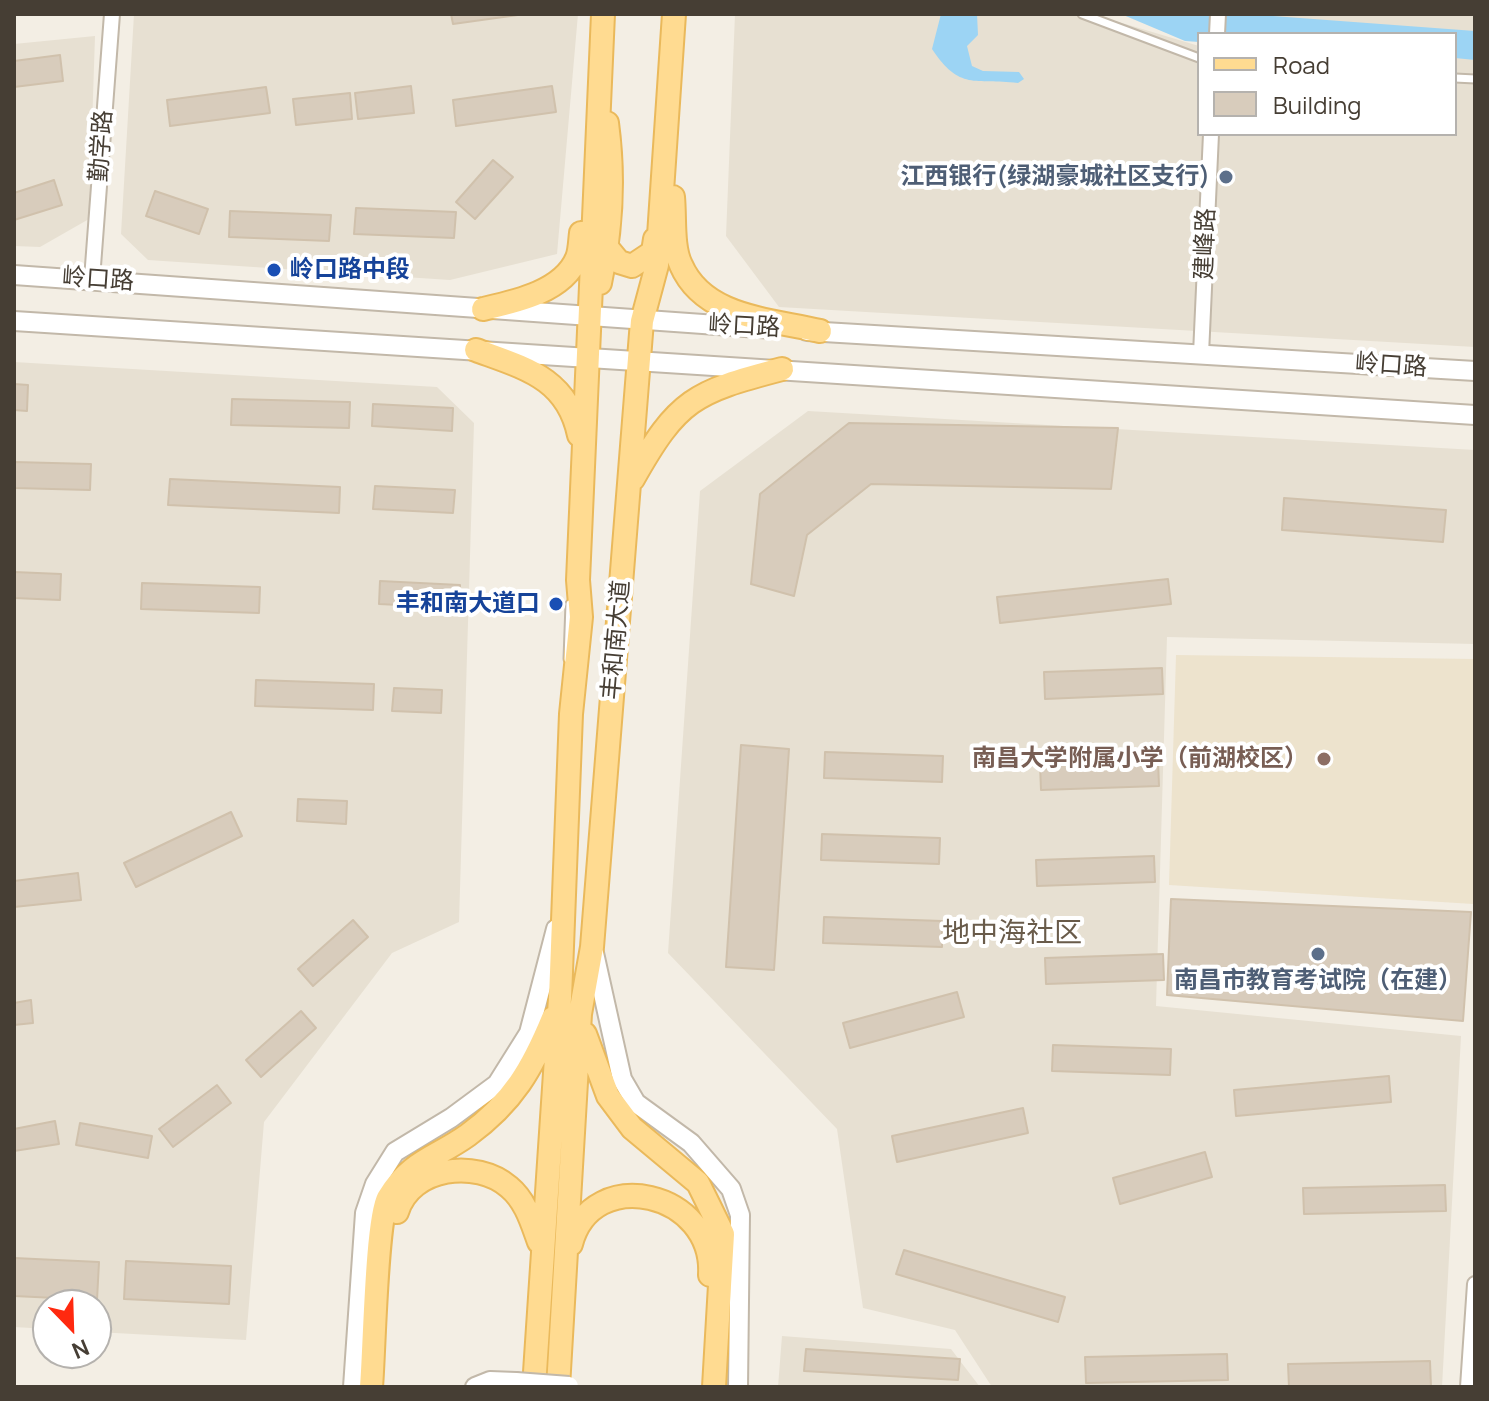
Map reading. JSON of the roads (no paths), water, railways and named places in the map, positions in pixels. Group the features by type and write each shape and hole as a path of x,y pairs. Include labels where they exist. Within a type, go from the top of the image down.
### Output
{"main road":[{"name":"丰和南大道","path":"525,1385 542,1251 560,998 561,911 581,617 578,580 592,318 593,203 603,14"},
{"name":"丰和南大道","path":"565,1268 580,1014 592,947 642,321 657,265 674,14"},
{"path":"592,318 607,250 611,150 600,70"},
{"path":"667,130 680,263 702,297 718,307 820,331"},
{"path":"483,309 526,299 558,279 577,259 596,133"},
{"path":"593,203 600,238 607,250 619,262 639,264 653,252 661,206"},
{"path":"476,350 535,372 562,394 574,412 584,463"},
{"path":"629,487 661,430 697,396 733,382 782,369"},
{"path":"371,1387 386,1201 411,1167 465,1137 502,1108 534,1064 560,998"},
{"path":"580,1014 592,1061 608,1096 632,1128 698,1183 723,1234 714,1387"},
{"path":"380,1387 389,1241 399,1206 410,1193 429,1178 451,1169 478,1170 509,1187 528,1210 542,1251"},
{"path":"568,1387 565,1268 574,1233 587,1214 613,1198 647,1196 671,1205 695,1222 707,1245 710,1267 703,1387"}],"street":[{"name":"勤学路","path":"92,279 112,14"},
{"name":"建峰路","path":"1201,354 1211,136"},
{"name":"岭口路","path":"14,275 592,318 1475,371"},
{"name":"岭口路","path":"14,321 1475,415"},
{"path":"353,1387 365,1213 375,1184 395,1152 451,1118 497,1084 529,1033 561,911"},
{"path":"592,947 622,1079 636,1103 691,1143 721,1177 731,1189 740,1215 738,1387"},
{"path":"1468,1387 1475,1284"},
{"path":"475,1387 490,1381 568,1387"}],"lane":[{"path":"1082,14 1197,57"}],"water":[{"path":"941,14 977,14 978,35 967,46 972,66 983,71 1019,72 1024,79 1018,83 969,80 951,71 932,49"},
{"path":"1121,14 1246,14 1475,31 1475,60 1457,58 1457,32 1197,32 1197,42 1185,41"}],"place":[{"name":"江西银行(绿湖豪城社区支行)","path":"1226,177"},
{"name":"岭口路中段","path":"274,270"},
{"name":"丰和南大道口","path":"556,604"},
{"name":"南昌大学附属小学（前湖校区）","path":"1324,759"},
{"name":"南昌市教育考试院（在建）","path":"1318,954"}],"district":[{"name":"地中海社区","path":"1012,934"}]}
